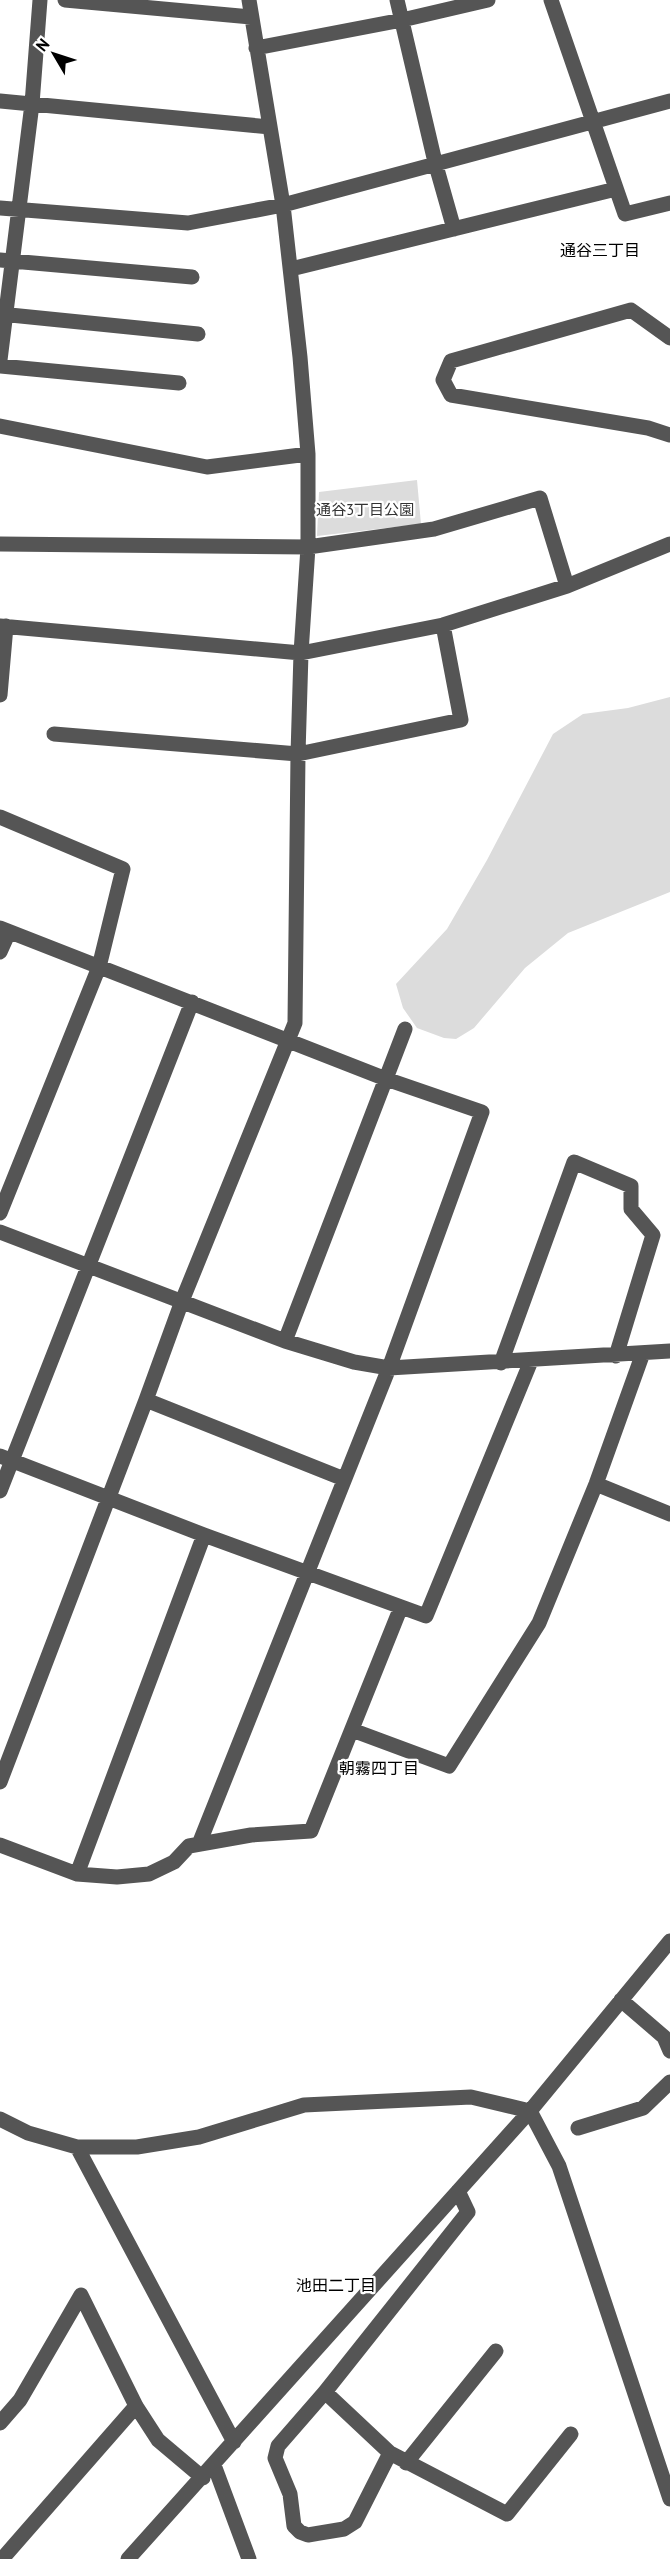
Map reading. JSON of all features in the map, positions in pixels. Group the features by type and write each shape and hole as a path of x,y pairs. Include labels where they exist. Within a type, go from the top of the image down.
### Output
{"street":[{"path":"0,360 6,261 19,210 32,104 40,0"},
{"path":"65,0 251,17"},
{"path":"0,1782 182,1301 295,1023 298,754 301,653 308,547 308,454 283,205 249,0"},
{"path":"397,0 435,162 454,230"},
{"path":"256,48 402,20 488,0"},
{"path":"551,0 625,214 670,203"},
{"path":"0,100 270,127"},
{"path":"0,208 188,223 283,205 435,162 670,101"},
{"path":"291,269 616,189"},
{"path":"6,261 192,277"},
{"path":"670,338 631,310 451,361 443,380 451,395 648,428 670,435"},
{"path":"3,314 198,334"},
{"path":"0,366 178,383"},
{"path":"0,426 207,467 308,454"},
{"path":"0,544 308,547 434,529 540,498 567,586"},
{"path":"0,695 3,626 301,653 443,625 567,586 670,544"},
{"path":"54,734 298,754 461,720 443,625"},
{"path":"0,817 123,869 99,967 0,1213"},
{"path":"0,952 4,930 289,1039 386,1079 482,1112 389,1368 306,1571 199,1844"},
{"path":"0,1491 6,1459 87,1265 192,1002"},
{"path":"285,1341 405,1029"},
{"path":"501,1363 574,1162 631,1186 631,1209 653,1235 616,1356"},
{"path":"0,1232 285,1341 354,1362 389,1368 670,1351"},
{"path":"352,1730 449,1766 539,1623 596,1484 643,1353"},
{"path":"6,1459 204,1535 426,1616 531,1361"},
{"path":"146,1400 344,1479"},
{"path":"596,1484 670,1514"},
{"path":"77,1874 204,1535"},
{"path":"0,1845 77,1874 117,1877 149,1874 174,1862 189,1846 251,1835 311,1831 401,1607"},
{"path":"129,2559 530,2111 670,1941"},
{"path":"621,2000 664,2037 670,2050"},
{"path":"578,2128 643,2108 670,2082"},
{"path":"0,2119 27,2133 77,2147 137,2147 199,2137 304,2105 471,2097 530,2111 559,2166 670,2499"},
{"path":"77,2147 234,2442"},
{"path":"390,2453 355,2522 344,2529 308,2535 300,2532 294,2526 290,2494 275,2458 278,2446 325,2392 468,2212 458,2191"},
{"path":"0,2423 20,2400 81,2295 136,2406 158,2440 203,2478"},
{"path":"406,2463 496,2351"},
{"path":"325,2392 390,2453 507,2514 571,2434"},
{"path":"2,2559 136,2406"},
{"path":"214,2465 249,2559"}],"green space":[{"name":"通谷3丁目公園","path":"417,480 421,524 317,536 319,492"},
{"path":"670,697 670,892 568,933 525,968 474,1028 456,1039 444,1038 417,1028 403,1008 396,984 447,929 487,860 553,734 583,714 628,708"}],"district":[{"name":"通谷三丁目","path":"600,250"},
{"name":"朝霧四丁目","path":"379,1768"},
{"name":"池田二丁目","path":"336,2285"}]}
